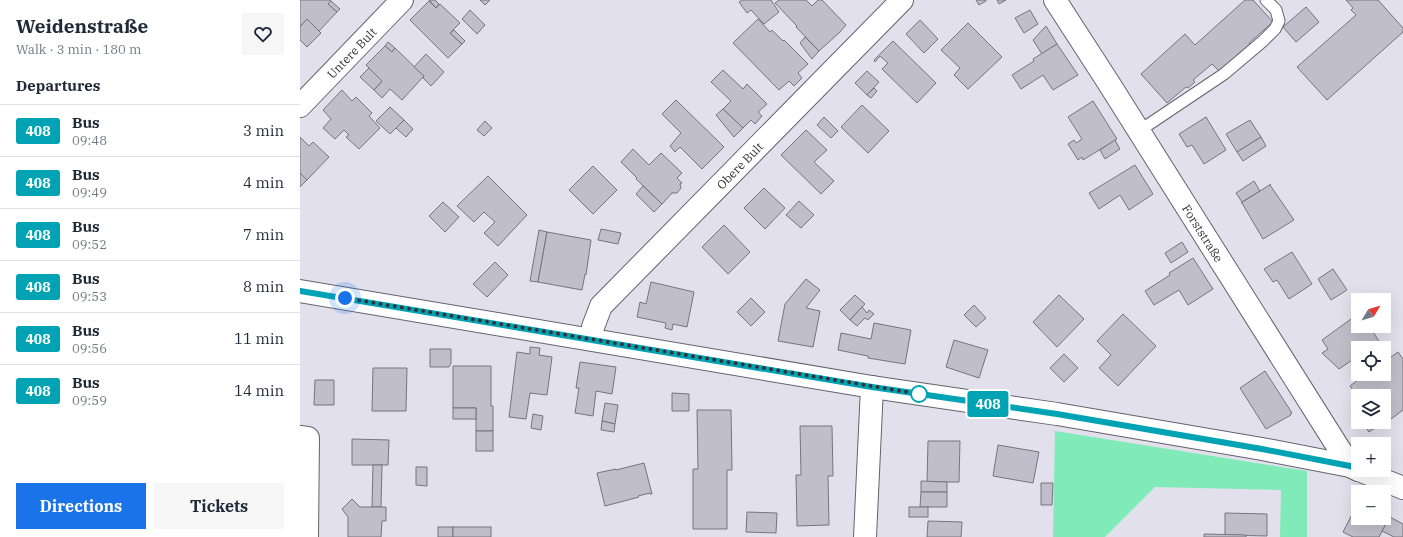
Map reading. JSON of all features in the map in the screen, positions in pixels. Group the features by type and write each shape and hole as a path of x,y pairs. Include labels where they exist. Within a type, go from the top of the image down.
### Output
{"street":[{"name":"Untere Bult","path":"300,106 402,0"},
{"name":"Obere Bult","path":"591,339 592,328 601,306 902,0"},
{"name":"Forststraße","path":"1055,0 1351,461"},
{"path":"300,291 872,387 1057,414 1262,449 1351,468"},
{"path":"865,537 872,387"},
{"path":"300,437 308,438 307,537"},
{"path":"1376,477 1403,488"}],"lane":[{"path":"1139,131 1224,74 1263,42 1276,29 1279,21 1276,10 1266,0"}],"green space":[{"path":"1055,431 1307,471 1307,537 1280,537 1281,490 1155,487 1105,537 1053,537"}],"building":[{"path":"300,0 330,0 331,1 328,4 337,12 319,31 307,19 300,27"},
{"path":"429,0 435,0 439,4 436,8"},
{"path":"480,0 490,0 485,5"},
{"path":"742,0 771,0 779,12 764,24 751,10 747,13 739,2"},
{"path":"779,0 806,0 812,6 818,0 822,0 846,25 819,51 775,3"},
{"path":"976,0 986,0 986,1 979,5"},
{"path":"997,0 1006,0 999,4"},
{"path":"1245,0 1253,0 1273,22 1249,43 1251,45 1219,71 1212,64 1193,80 1195,82 1188,88 1186,87 1167,103 1141,74 1185,34 1195,45"},
{"path":"1346,0 1378,0 1403,28 1403,32 1327,100 1297,67 1356,15 1351,10 1353,8"},
{"path":"331,1 340,9 337,12 328,4"},
{"path":"429,1 436,8 440,4 460,23 450,33 462,44 448,58 410,20"},
{"path":"1306,7 1319,22 1296,42 1283,27"},
{"path":"470,10 485,25 477,34 462,19"},
{"path":"1030,10 1038,24 1024,33 1015,18"},
{"path":"307,19 321,33 307,47 300,40 300,27"},
{"path":"758,19 770,32 772,30 783,41 784,40 808,64 798,73 802,78 794,86 789,81 779,90 733,43"},
{"path":"920,20 938,39 924,53 906,34"},
{"path":"968,23 1002,57 968,89 954,75 960,68 941,50"},
{"path":"1046,26 1057,44 1042,54 1033,40"},
{"path":"454,30 465,41 462,44 450,33"},
{"path":"805,37 819,51 812,59 800,43"},
{"path":"893,41 936,83 917,103 882,69 888,63 880,56 875,62 874,60"},
{"path":"388,42 395,48 392,52 385,46"},
{"path":"1057,44 1078,75 1053,90 1043,75 1021,89 1012,75 1034,61 1033,59"},
{"path":"385,46 392,52 395,48 424,76 402,100 390,89 382,98 374,90 382,81 366,65"},
{"path":"426,54 444,72 431,86 423,78 424,76 414,67"},
{"path":"369,68 382,81 374,90 360,77"},
{"path":"723,70 743,89 747,84 767,104 758,112 762,116 755,124 751,120 743,128 723,109 731,101 711,82"},
{"path":"867,71 879,82 867,95 855,83"},
{"path":"874,88 877,91 871,98 867,95"},
{"path":"342,90 352,101 356,97 372,113 369,116 380,128 359,149 346,137 349,135 344,130 335,139 323,128 331,119 323,110"},
{"path":"676,100 724,147 702,169 680,147 675,152 670,146 681,133 662,114"},
{"path":"1093,101 1117,139 1083,160 1082,157 1078,160 1068,144 1074,140 1076,143 1082,139 1068,117"},
{"path":"862,105 889,131 868,153 841,127"},
{"path":"390,107 404,120 390,134 376,121"},
{"path":"723,109 743,128 734,137 716,115"},
{"path":"824,117 838,131 831,138 817,125"},
{"path":"1206,117 1226,150 1204,164 1192,145 1187,147 1179,134"},
{"path":"404,120 413,129 406,137 396,128"},
{"path":"1250,120 1261,137 1237,152 1226,134"},
{"path":"485,121 492,128 484,136 477,130"},
{"path":"806,130 827,150 814,162 834,181 821,194 781,155"},
{"path":"300,137 309,146 313,142 329,157 307,180 300,173"},
{"path":"1261,137 1266,146 1243,161 1237,152"},
{"path":"1115,140 1120,149 1105,159 1100,150"},
{"path":"633,149 649,165 661,153 682,173 677,178 682,183 680,184 681,188 677,193 672,193 662,204 636,179 637,178 621,162"},
{"path":"1135,165 1153,194 1129,210 1120,195 1099,209 1089,193"},
{"path":"593,166 617,190 593,214 569,190"},
{"path":"300,173 307,180 300,187"},
{"path":"488,176 527,215 498,246 484,233 495,222 484,212 474,222 457,206"},
{"path":"1254,181 1260,191 1242,202 1236,193"},
{"path":"1271,184 1270,185 1294,220 1263,239 1241,203"},
{"path":"643,186 662,204 654,212 636,194"},
{"path":"764,188 785,208 765,229 744,208"},
{"path":"799,201 814,215 801,228 786,215"},
{"path":"443,202 459,217 445,232 429,216"},
{"path":"724,225 750,252 728,274 702,247"},
{"path":"601,229 621,233 618,244 598,240"},
{"path":"539,230 547,232 538,282 530,281"},
{"path":"547,232 591,240 586,275 585,274 582,290 538,282"},
{"path":"1182,242 1188,252 1171,263 1165,253"},
{"path":"1292,252 1312,284 1289,299 1277,280 1273,282 1264,269"},
{"path":"1193,258 1213,289 1188,305 1179,290 1154,305 1145,291 1170,275 1169,273"},
{"path":"495,262 508,275 487,297 473,284"},
{"path":"1333,269 1347,290 1331,300 1318,279"},
{"path":"806,279 820,290 806,308 820,311 813,347 778,341 785,304"},
{"path":"651,282 694,292 687,327 673,324 672,330 665,328 666,323 637,317 640,302 646,304"},
{"path":"855,295 865,304 850,320 840,310"},
{"path":"1059,295 1084,319 1057,347 1033,322"},
{"path":"751,298 765,312 751,326 737,312"},
{"path":"974,305 986,318 976,327 964,315"},
{"path":"862,307 867,313 869,310 874,314 868,320 865,318 857,326 850,320"},
{"path":"1123,314 1156,346 1118,386 1099,368 1111,355 1097,341"},
{"path":"1351,319 1351,333 1374,333 1379,341 1351,341 1351,361 1339,369 1322,353 1328,349 1322,340"},
{"path":"874,323 911,330 905,364 868,358 868,356 838,350 841,333 871,339"},
{"path":"954,340 988,350 979,378 946,367"},
{"path":"530,347 540,348 539,355 552,357 547,395 530,393 526,419 509,417 517,352 530,354"},
{"path":"430,349 451,349 451,363 449,367 430,367"},
{"path":"1398,352 1403,359 1403,410 1391,419 1391,389 1352,389 1350,386 1357,381 1391,381 1391,357"},
{"path":"1064,354 1078,368 1064,382 1050,368"},
{"path":"580,362 616,367 612,394 596,391 593,416 575,413 579,388 576,388"},
{"path":"453,366 491,366 491,406 493,406 493,431 476,431 476,408 453,408"},
{"path":"373,368 407,368 406,411 372,411"},
{"path":"1265,371 1292,413 1266,429 1240,388"},
{"path":"315,380 334,380 334,405 314,405"},
{"path":"672,393 689,394 689,411 672,411"},
{"path":"605,403 618,405 615,424 602,421"},
{"path":"453,408 476,408 476,419 453,419"},
{"path":"697,410 731,410 732,470 727,470 727,529 693,529 693,469 698,469"},
{"path":"533,414 543,416 541,430 531,428"},
{"path":"602,421 615,424 614,432 601,430"},
{"path":"800,426 832,426 833,476 828,476 829,525 797,526 796,475 801,475"},
{"path":"476,431 493,431 493,451 476,451"},
{"path":"352,439 389,440 388,465 352,465"},
{"path":"928,441 960,441 959,482 927,482"},
{"path":"998,445 1039,452 1033,483 993,476"},
{"path":"644,463 652,494 650,493 638,496 639,497 605,506 597,473"},
{"path":"373,465 382,465 381,507 372,507"},
{"path":"416,467 427,467 427,486 416,485"},
{"path":"921,481 947,482 947,492 921,492"},
{"path":"1041,483 1053,483 1052,505 1041,505"},
{"path":"921,492 947,492 947,507 920,507"},
{"path":"352,499 360,507 386,507 386,521 382,521 381,537 348,537 348,517 342,509"},
{"path":"909,507 928,507 928,517 909,517"},
{"path":"747,512 777,513 776,533 746,532"},
{"path":"1225,513 1267,514 1267,536 1225,535"},
{"path":"1351,517 1351,525 1386,525 1379,537 1353,537 1343,532"},
{"path":"1391,518 1403,524 1403,537 1394,537 1382,531 1385,525 1391,525"},
{"path":"928,521 962,522 961,537 927,537"},
{"path":"438,527 453,527 453,537 438,537"},
{"path":"453,527 491,527 491,537 453,537"},
{"path":"1204,534 1246,535 1246,537 1204,537"}],"bus line":[{"name":"408","path":"300,291 872,387 1057,414 1262,449 1351,466"}],"route":[{"path":"345,298 919,394"}]}
